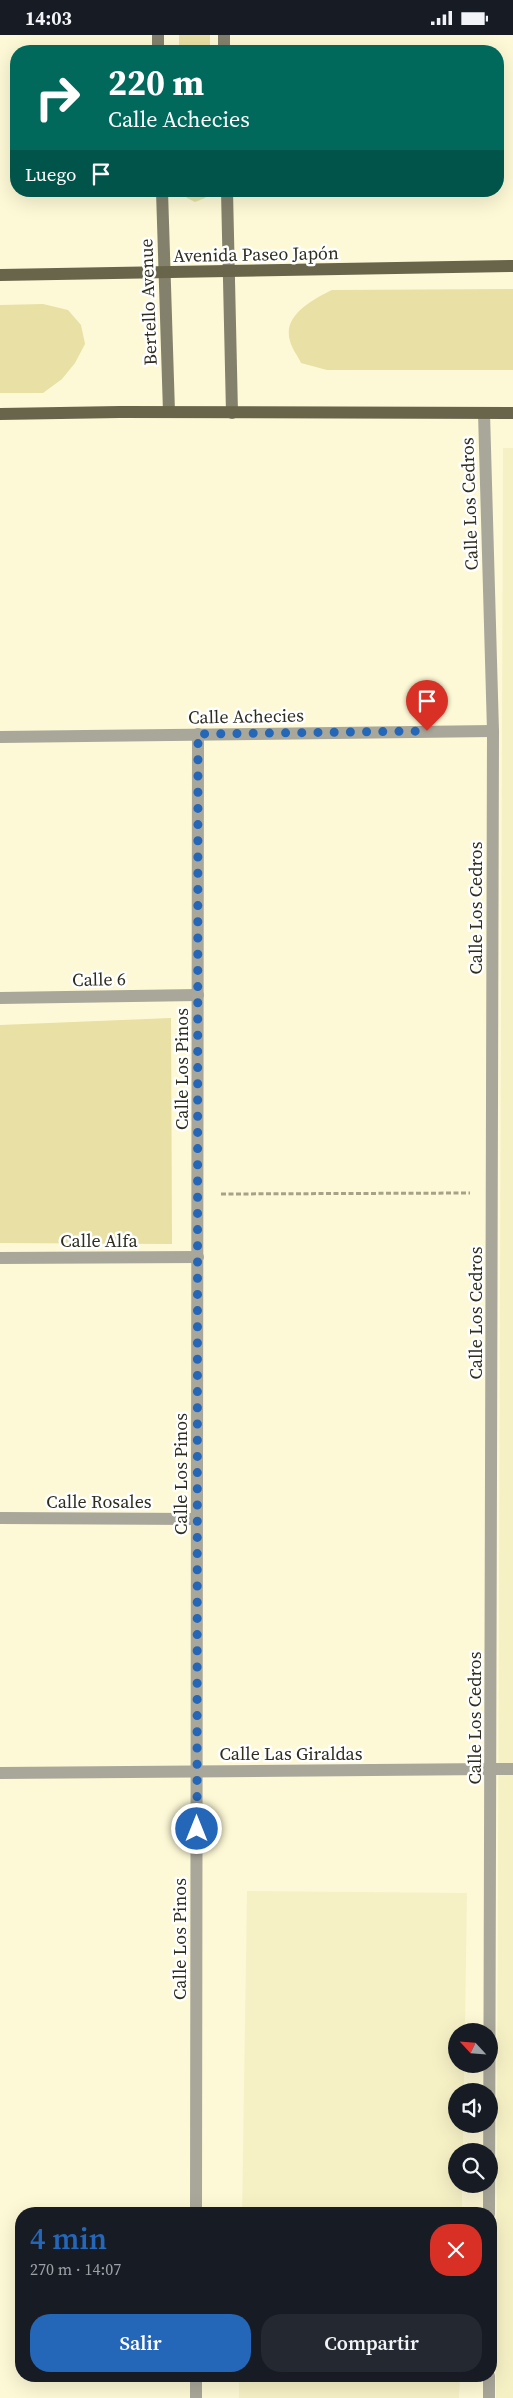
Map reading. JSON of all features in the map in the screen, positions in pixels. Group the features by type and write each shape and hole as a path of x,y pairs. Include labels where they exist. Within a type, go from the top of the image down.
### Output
{"main road":[{"name":"Avenida Paseo Japón","path":"0,275 513,267"},
{"path":"0,414 513,413"}],"street":[{"name":"Bertello Avenue","path":"162,197 169,413"},
{"path":"228,197 232,413"},
{"name":"Calle Los Cedros","path":"484,413 493,731 489,2207"},
{"name":"Calle Achecies","path":"0,737 493,731"},
{"name":"Calle Los Pinos","path":"196,2207 198,734"},
{"name":"Calle 6","path":"0,998 198,995"},
{"name":"Calle Alfa","path":"0,1258 198,1257"},
{"name":"Calle Rosales","path":"0,1519 197,1519"},
{"name":"Calle Las Giraldas","path":"0,1773 513,1769"},
{"path":"196,2382 196,2398"},
{"path":"489,2382 489,2398"}],"path":[{"path":"198,1194 492,1193"}],"shaded area":[{"path":"179,35 210,35 210,45 179,45"},
{"path":"186,197 206,197 195,202"},
{"path":"513,289 513,370 327,370 301,363 290,341 289,332 295,316 309,303 332,290"},
{"path":"43,304 68,310 81,325 85,344 75,363 62,379 43,393 0,393 0,305"},
{"path":"503,448 513,448 513,2398 496,2398"},
{"path":"171,1018 172,1244 0,1243 0,1025"},
{"path":"247,1891 467,1893 465,2023 448,2023 448,2073 464,2073 464,2083 448,2083 448,2133 463,2133 463,2143 448,2143 448,2193 462,2193 462,2207 242,2207"},
{"path":"239,2382 460,2382 459,2398 239,2398"}],"route":[{"path":"197,1829 198,734 427,731"}]}
